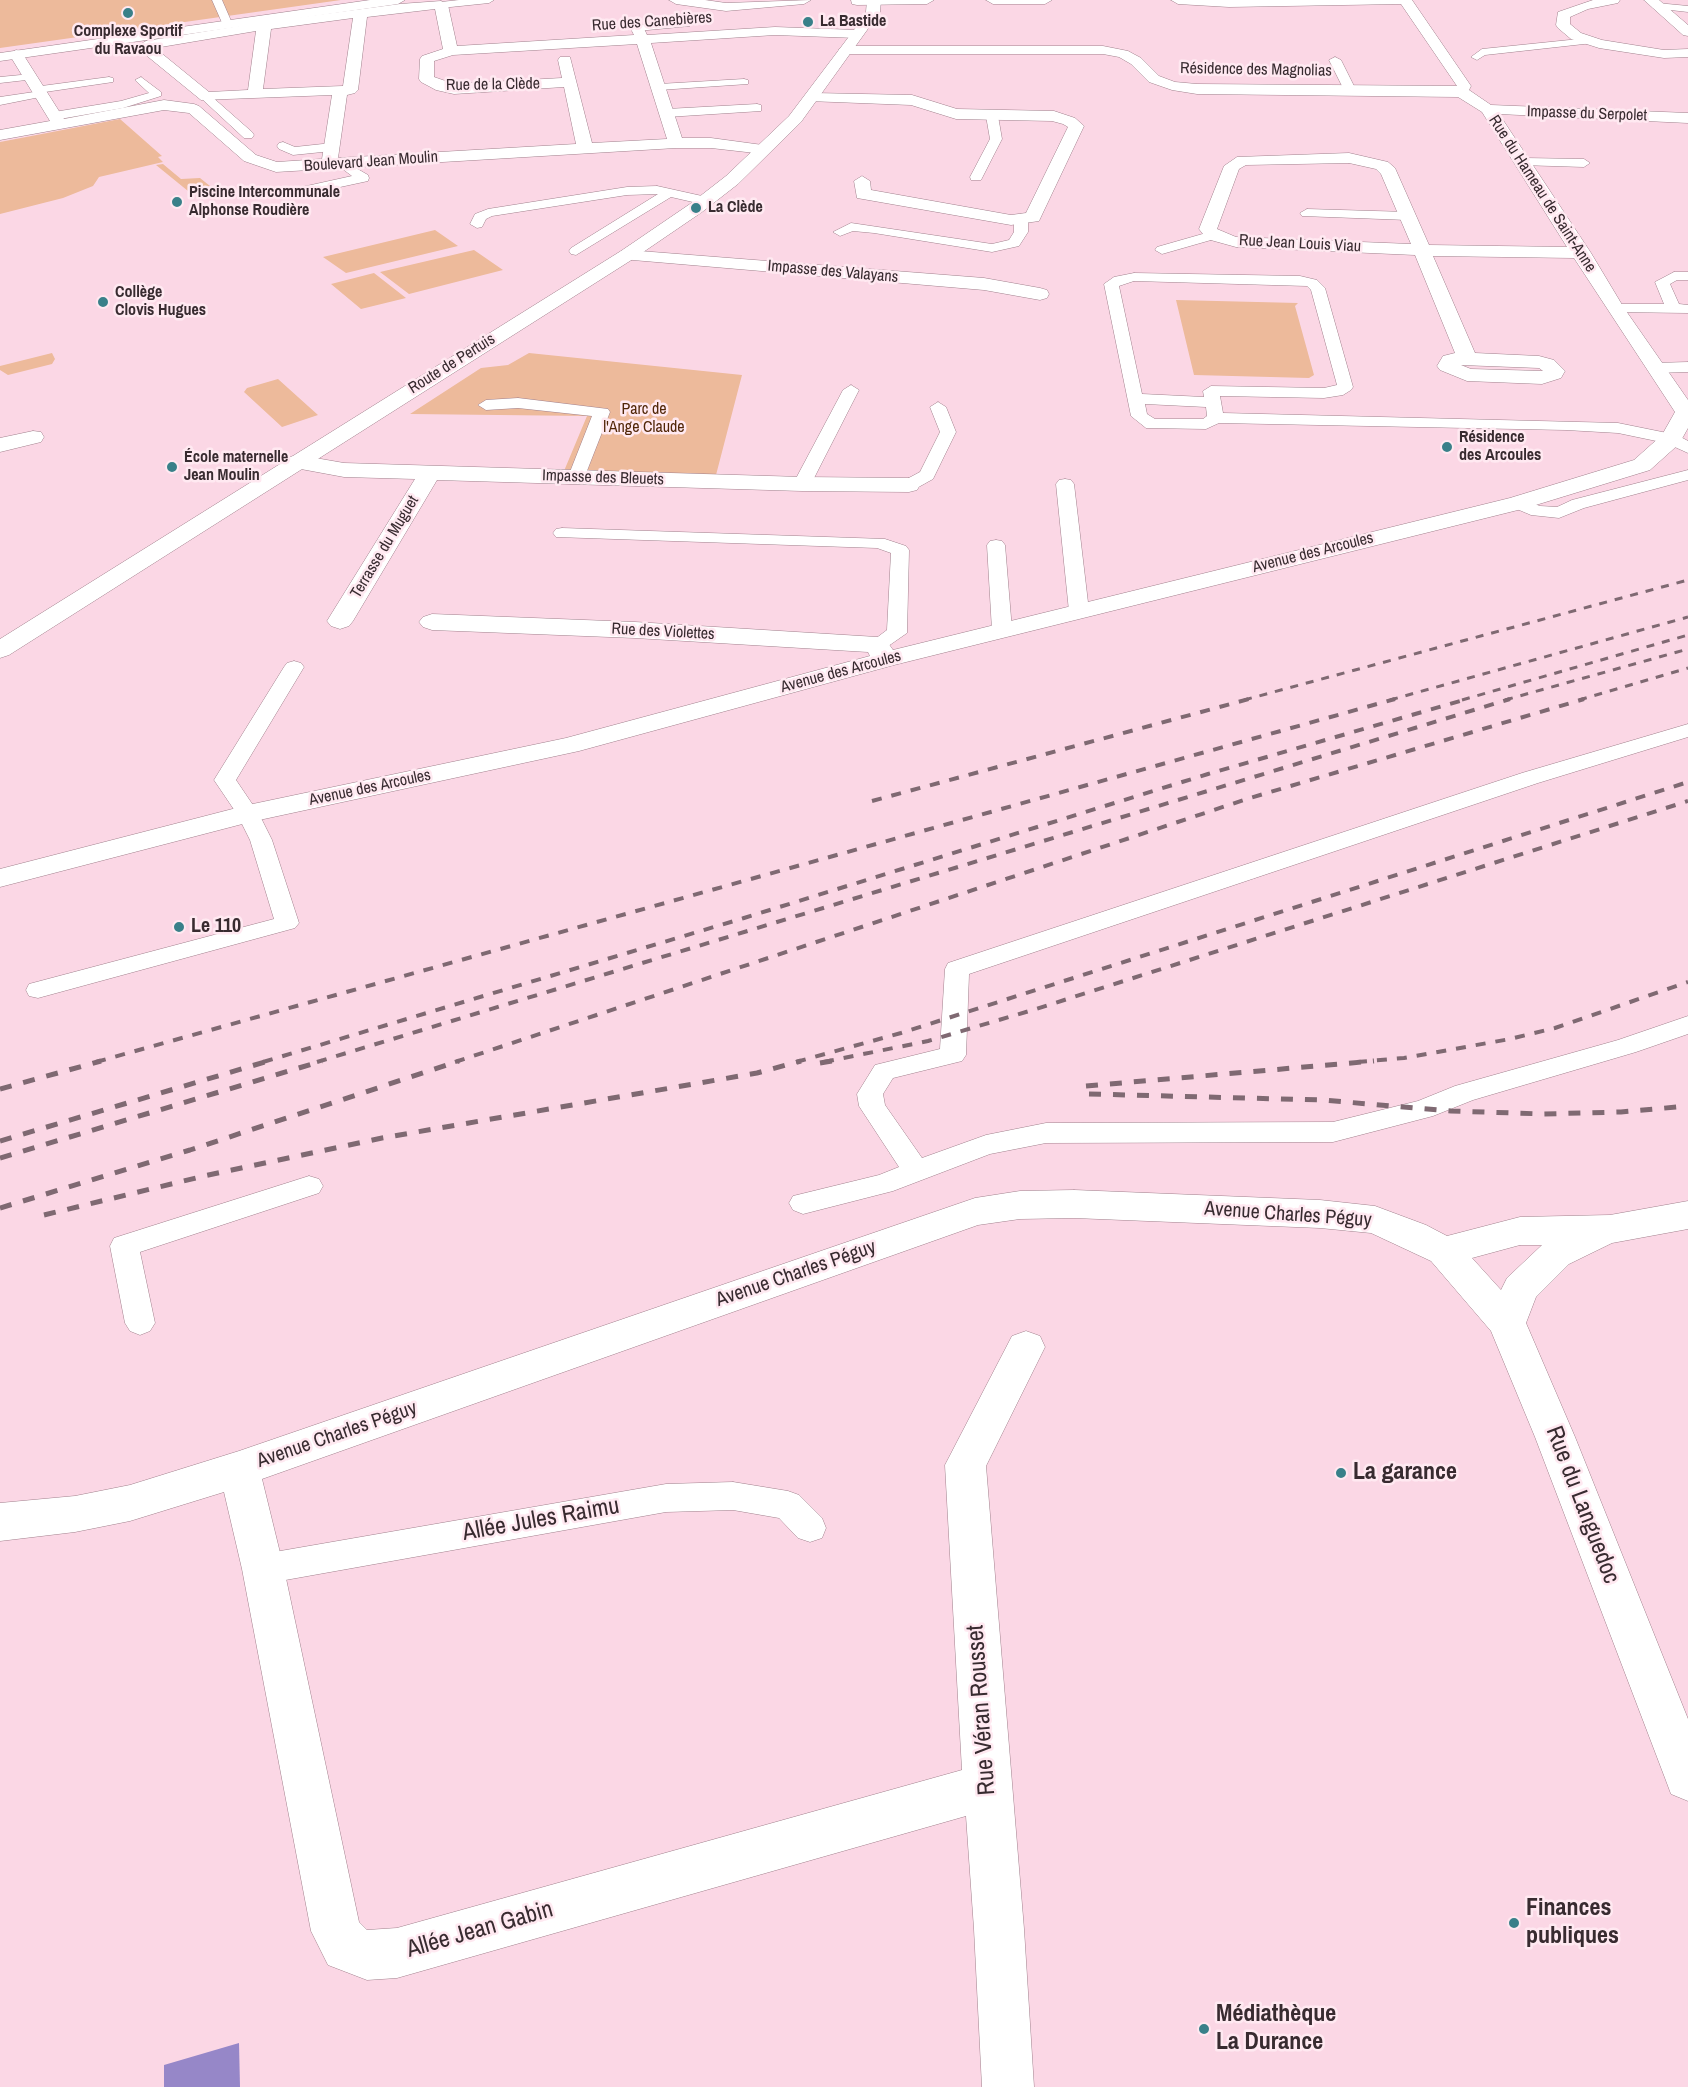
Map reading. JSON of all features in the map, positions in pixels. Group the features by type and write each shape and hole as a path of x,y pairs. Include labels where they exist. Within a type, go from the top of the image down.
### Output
{"street":[{"path":"0,56 398,0"},
{"path":"676,0 726,7 804,0"},
{"path":"859,31 856,1 927,0"},
{"path":"993,0 1045,0"},
{"path":"1178,0 1229,3 1405,0 1464,86 1461,92"},
{"path":"1613,0 1584,6 1563,15 1563,25 1576,36 1589,40 1664,54 1688,53"},
{"name":"Route de Pertuis","path":"0,650 627,255 706,201 732,180 813,98 873,12 875,1"},
{"path":"1659,4 1688,32"},
{"path":"360,14 350,90 206,97 146,48 146,45 264,26 360,14 441,5 452,29 450,51"},
{"path":"622,21 633,20 640,34 675,139"},
{"path":"255,94 264,26"},
{"name":"Rue des Canebières","path":"450,51 562,45 640,34 859,31"},
{"path":"562,45 583,144"},
{"name":"Résidence des Magnolias","path":"845,50 1102,50 1123,54 1136,61 1154,79 1172,86 1461,92"},
{"name":"Rue de la Clède","path":"450,51 427,59 426,79 431,84 454,89 570,82"},
{"path":"16,54 57,120"},
{"path":"336,164 332,147 340,90"},
{"name":"Rue du Hameau de Saint-Anne","path":"1461,92 1475,99 1487,110 1524,162 1615,308 1686,412 1682,442"},
{"path":"813,98 912,100 956,114 1054,116 1076,126 1033,217 1011,220 863,194 862,181"},
{"name":"Boulevard Jean Moulin","path":"0,135 57,120 146,107 180,106 194,108 250,158 261,163 292,167 675,139 764,149"},
{"name":"Impasse du Serpolet","path":"1487,110 1688,118"},
{"name":"Rue Jean Louis Viau","path":"1422,250 1389,172 1382,165 1349,158 1243,160 1232,166 1208,229 1213,235 1236,242 1422,250 1582,253"},
{"path":"1422,250 1467,358"},
{"name":"Impasse des Valayans","path":"627,255 984,284 1040,294"},
{"path":"0,445 33,437"},
{"name":"Avenue des Arcoules","path":"0,878 248,814 569,745 881,652 1002,630 1518,503 1642,465 1682,442"},
{"name":"Impasse des Bleuets","path":"298,462 344,470 802,484 909,484"},
{"name":"Terrasse du Muguet","path":"340,621 430,473"},
{"name":"Rue des Violettes","path":"432,622 635,630 881,652"},
{"name":"Avenue Charles Péguy","path":"0,1522 75,1514 130,1503 239,1469 975,1212 1020,1205 1074,1204 1320,1214 1374,1220 1413,1235 1444,1251"},
{"path":"1444,1251 1520,1231 1610,1229 1688,1215"},
{"path":"1507,1323 1520,1289 1556,1254 1610,1229"},
{"name":"Rue du Languedoc","path":"1444,1251 1507,1323 1556,1437 1688,1778"},
{"name":"Rue Véran Rousset","path":"1008,2087 999,1929 965,1465 1026,1347"},
{"name":"Allée Jean Gabin","path":"239,1469 263,1569 336,1931 346,1947 367,1956 397,1953 946,1797 987,1789"}],"lane":[{"path":"217,0 227,23"},
{"path":"441,5 489,0"},
{"path":"1659,4 1688,8"},
{"path":"640,34 686,24"},
{"path":"1477,57 1482,52 1589,40"},
{"path":"1335,60 1350,90"},
{"path":"0,74 34,83"},
{"path":"0,80 34,83 109,80"},
{"path":"57,120 157,94 141,80"},
{"path":"659,87 744,82"},
{"path":"0,101 34,83"},
{"path":"206,97 248,135"},
{"path":"667,113 757,108"},
{"path":"975,177 996,139 992,116"},
{"path":"283,146 293,151 332,147"},
{"path":"1524,162 1584,163"},
{"path":"290,194 363,178 336,164"},
{"path":"477,224 480,217 488,213 627,191 646,190 706,201"},
{"path":"576,251 669,193"},
{"path":"1307,213 1408,216"},
{"path":"840,232 851,227 874,229 992,248 1014,243 1021,232 1021,218"},
{"path":"1162,250 1213,235"},
{"path":"1680,309 1662,282 1674,276 1688,276"},
{"path":"1134,277 1300,280 1312,283 1318,288 1345,387 1337,392 1324,393 1211,392 1215,410 1206,423 1152,424 1139,416 1111,285 1119,280 1134,277"},
{"path":"1615,308 1680,309"},
{"path":"1655,368 1688,367"},
{"path":"802,484 851,390"},
{"path":"1134,399 1215,410 1618,428 1682,442"},
{"path":"486,405 518,403 602,412 577,477"},
{"path":"909,484 927,476 948,432 938,407"},
{"path":"1518,503 1537,511 1559,513 1578,504 1688,475"},
{"path":"1065,484 1079,611"},
{"path":"562,533 879,543 900,550 897,633 881,652"},
{"path":"996,545 1002,630"},
{"path":"38,990 287,923 261,840 248,814 225,780 294,667"},
{"path":"916,1171 872,1106 870,1094 884,1071 953,1055 957,969 1530,778 1688,730"},
{"path":"803,1203 883,1184 986,1145 1046,1133 1333,1132 1424,1109 1464,1093 1627,1046 1688,1025"},
{"path":"140,1323 124,1246 309,1186"},
{"name":"Allée Jules Raimu","path":"263,1569 666,1498 734,1496 788,1506 810,1528"}],"green space":[{"name":"Complexe Sportif du Ravaou","path":"0,0 341,0 0,48"},
{"path":"120,119 162,156 158,157 163,162 99,177 93,186 63,198 0,214 0,142"},
{"path":"163,164 181,179 200,178 210,186 188,191 156,165"},
{"path":"435,230 458,246 346,273 323,257"},
{"path":"474,250 503,270 409,294 380,272"},
{"path":"374,273 406,298 361,309 331,284"},
{"path":"1176,300 1298,303 1295,306 1314,375 1309,378 1194,375"},
{"path":"52,353 55,359 52,364 8,375 0,370 0,366"},
{"name":"Parc de l'Ange Claude","path":"529,353 742,375 716,475 564,471 587,416 410,414 481,368 508,365"},
{"path":"278,379 318,415 282,427 244,392 247,388"}],"shaded area":[{"path":"239,2043 240,2087 164,2087 164,2065"}],"railway":[{"path":"1244,700 1688,580"},
{"path":"1390,700 1688,617"},
{"path":"1462,700 1688,635"},
{"path":"1505,700 1688,649"},
{"path":"1579,700 1688,668"},
{"path":"872,801 1249,699"},
{"path":"96,1062 1395,699"},
{"path":"263,1062 744,918 1208,774 1467,699"},
{"path":"317,1062 1510,699"},
{"path":"455,1062 1250,798 1584,699"},
{"path":"796,1062 901,1033 1688,782"},
{"path":"824,1062 928,1041 1036,1009 1688,801"},
{"path":"1357,1062 1404,1058 1510,1039 1555,1028 1688,982"},
{"path":"0,1089 101,1061"},
{"path":"0,1141 268,1061"},
{"path":"0,1158 322,1061"},
{"path":"0,1208 190,1150 459,1061"},
{"path":"44,1215 204,1176 382,1138 757,1073 801,1061"},
{"path":"820,1063 832,1061"},
{"path":"1086,1086 1374,1061"},
{"path":"1089,1094 1322,1100 1451,1111 1544,1114 1621,1112 1688,1106"}],"place":[{"name":"Complexe Sportif du Ravaou","path":"128,13"},
{"name":"La Bastide","path":"808,22"},
{"name":"Piscine Intercommunale Alphonse Roudière","path":"177,202"},
{"name":"La Clède","path":"696,208"},
{"name":"Collège Clovis Hugues","path":"103,302"},
{"name":"Résidence des Arcoules","path":"1447,447"},
{"name":"École maternelle Jean Moulin","path":"172,467"},
{"name":"Le 110","path":"179,927"},
{"name":"La garance","path":"1341,1473"},
{"name":"Finances publiques","path":"1514,1923"},
{"name":"Médiathèque La Durance","path":"1204,2029"}]}
